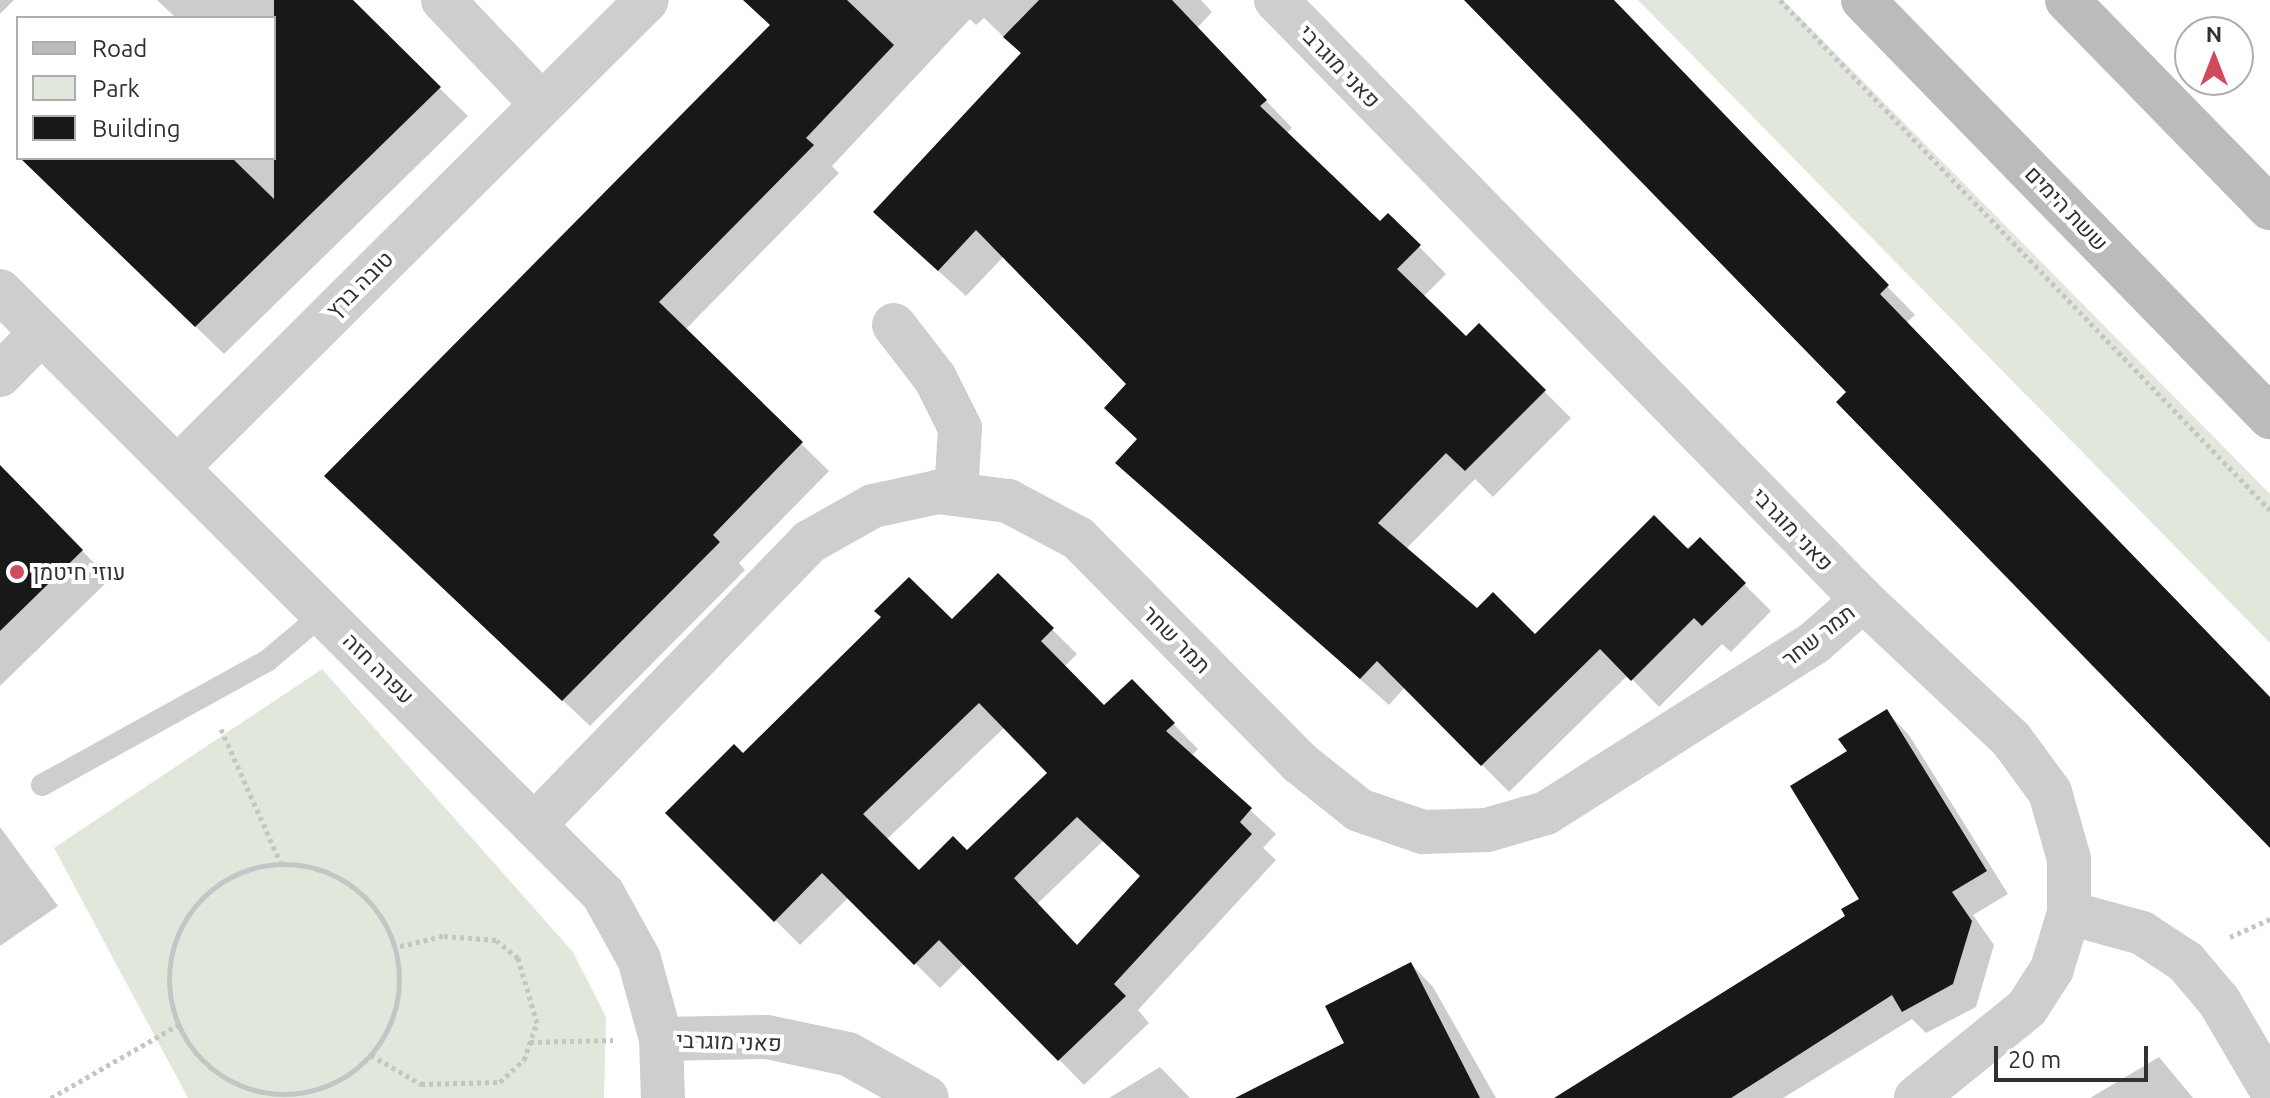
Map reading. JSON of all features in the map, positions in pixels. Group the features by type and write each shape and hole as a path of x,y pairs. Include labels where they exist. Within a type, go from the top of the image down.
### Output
{"main road":[{"name":"ששת הימים","path":"1863,0 2270,417"},
{"path":"2067,0 2270,208"}],"street":[{"path":"443,0 539,101"},
{"name":"טובה ברץ","path":"179,466 539,101 647,0"},
{"name":"פאני מוגרבי","path":"1276,0 1863,600 2011,739 2050,792 2069,859 2069,913 2052,969 2027,1008 1916,1098"},
{"name":"עפרה חזה","path":"0,291 40,334 179,466 603,894 639,959 661,1039 663,1098"},
{"path":"894,325 935,378 960,428 956,494"},
{"path":"0,375 40,334"},
{"name":"תמר שחר","path":"534,825 809,542 873,506 956,494 1008,501 1078,538 1300,763 1359,810 1423,832 1487,830 1546,813 1814,643 1863,600"},
{"path":"2069,913 2142,933 2186,962 2219,1001 2270,1088"},
{"name":"פאני מוגרבי","path":"661,1039 767,1037 848,1054 927,1098"}],"lane":[{"path":"42,785 267,661 324,613"}],"path":[{"path":"1780,0 2270,510"},
{"path":"206,695 281,864"},
{"path":"281,864 319,869 352,885 379,912 396,947 400,985 391,1023 371,1055 341,1079 305,1092 266,1093 199,1057 178,1025 168,989 171,951 186,917 211,888 244,870 281,864"},
{"path":"371,1055 421,1084 456,1087 500,1082 524,1060 537,1023 531,989 518,958 496,940 443,936 396,947"},
{"path":"51,1098 178,1025"},
{"path":"530,1042 661,1039"}],"green space":[{"path":"1638,0 1783,0 2270,494 2270,643"},
{"path":"322,669 573,952 606,1017 604,1098 188,1098 54,848"}],"building":[{"path":"274,0 353,0 441,87 195,327 22,160 234,160 274,199"},
{"path":"743,0 847,0 894,45 806,138 814,145 659,302 803,442 713,535 720,542 562,701 324,476 770,25"},
{"path":"1039,0 1172,0 1267,100 1260,106 1380,221 1388,213 1421,245 1397,269 1466,336 1479,323 1546,390 1465,471 1446,453 1378,523 1477,608 1493,592 1535,634 1654,515 1688,549 1700,537 1746,583 1702,626 1694,618 1631,681 1600,649 1481,766 1377,661 1360,679 1115,463 1137,439 1104,408 1126,384 976,230 938,271 873,212 1021,53 1003,37"},
{"path":"1464,0 1614,0 1889,285 1880,294 2270,697 2270,848 1836,402 1846,392"},
{"path":"0,465 83,550 0,631"},
{"path":"998,573 1054,628 1041,641 1104,705 1132,679 1175,723 1166,731 1252,808 1240,822 1252,834 1114,984 1126,996 1058,1061 939,940 914,965 822,873 774,922 665,813 734,744 743,753 881,617 874,611 909,577 952,619","holes":["979,703 1047,773 967,850 953,836 919,870 863,814","1077,817 1140,876 1077,945 1014,878"]},
{"path":"1887,709 1987,871 1952,892 1972,921 1953,984 1902,1012 1892,995 1731,1098 1554,1098 1845,916 1841,909 1859,899 1790,786 1847,751 1838,739"},
{"path":"1411,962 1480,1098 1235,1098 1344,1043 1325,1006"}],"place":[{"name":"עוזי חיטמן","path":"17,572"}]}
